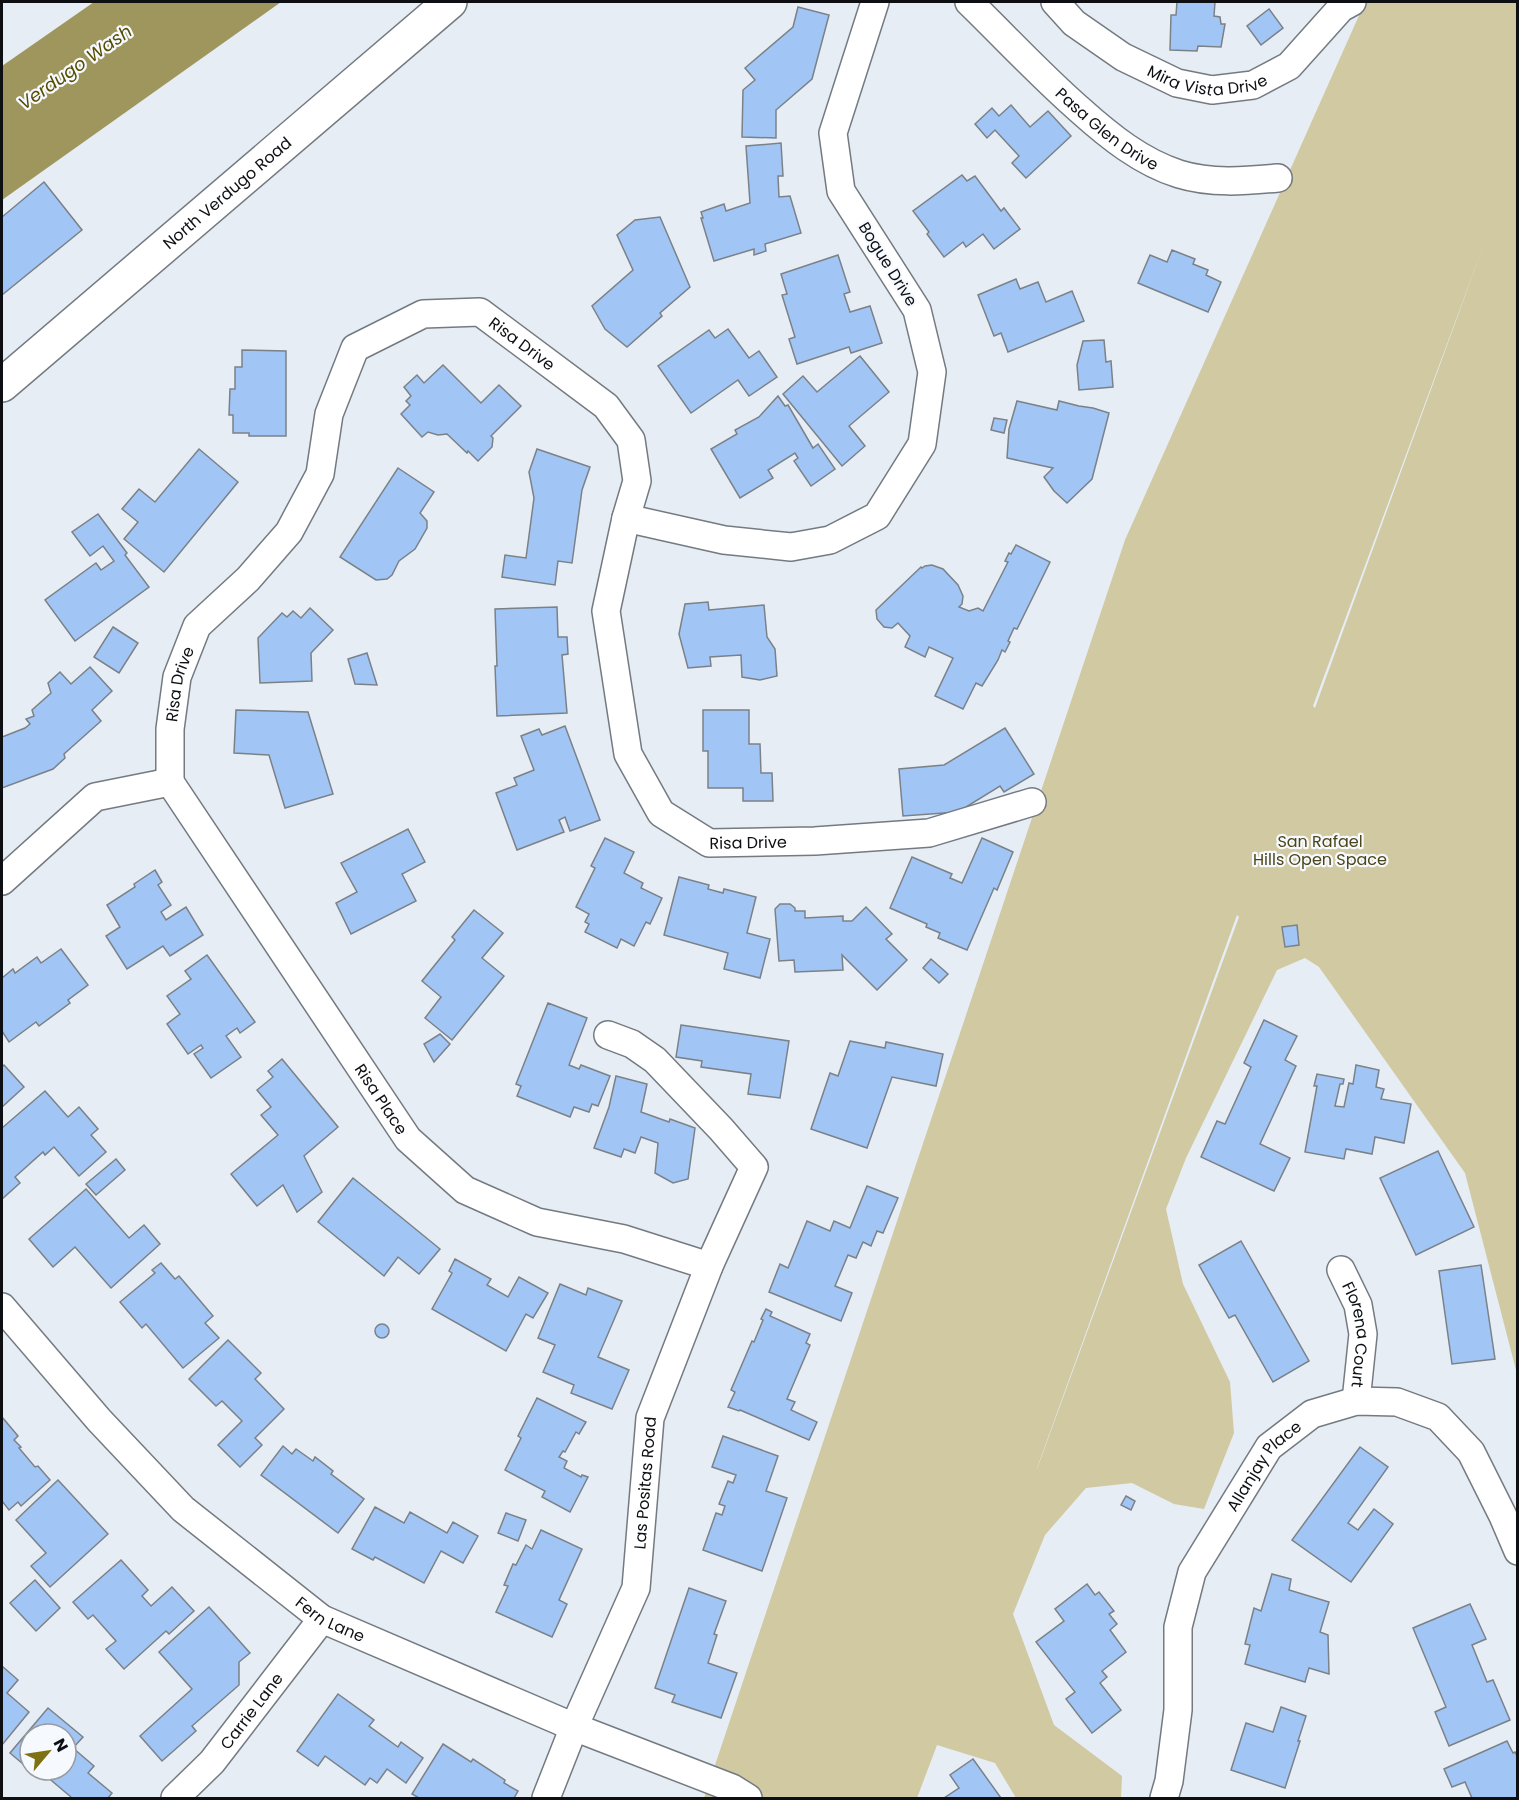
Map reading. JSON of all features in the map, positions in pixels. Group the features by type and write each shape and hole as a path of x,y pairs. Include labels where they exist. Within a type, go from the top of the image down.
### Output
{"main road":[{"name":"North Verdugo Road","path":"2,385 450,2"}],"street":[{"name":"Bogue Drive","path":"626,518 724,540 791,547 830,540 877,516 922,444 932,372 917,310 841,191 833,133 875,2"},
{"name":"Pasa Glen Drive","path":"969,2 1050,83 1098,125 1154,165 1180,175 1213,181 1241,182 1278,178"},
{"name":"Mira Vista Drive","path":"1055,2 1074,23 1123,57 1177,83 1212,90 1253,85 1289,66 1341,8 1353,2"},
{"name":"Risa Drive","path":"170,782 170,729 177,677 197,626 248,579 289,532 320,474 329,414 355,348 423,314 480,312 606,406 631,440 637,481 626,518 606,611 628,754 661,813 709,843 815,841 929,833 1032,802"},
{"path":"2,881 95,796 170,782"},
{"name":"Risa Place","path":"170,782 408,1139 465,1190 537,1222 624,1239 709,1266"},
{"name":"Las Positas Road","path":"546,1798 574,1728 636,1588 650,1418 709,1266 754,1167 655,1060 632,1044 608,1035"},
{"name":"Florena Court","path":"1341,1270 1358,1305 1363,1334 1356,1401"},
{"name":"Fern Lane","path":"2,1307 99,1420 183,1509 321,1619 574,1728 732,1788 748,1798"},
{"name":"Allanjay Place","path":"1164,1798 1169,1780 1178,1710 1178,1627 1192,1572 1269,1447 1312,1414 1356,1401 1397,1402 1438,1417 1471,1452 1518,1551"},
{"name":"Carrie Lane","path":"175,1798 212,1762 321,1619"}],"green space":[{"name":"San Rafael Hills Open Space","path":"1365,2 1517,2 1517,1374 1465,1173 1319,967 1305,958 1277,970 1186,1158 1166,1209 1183,1284 1230,1382 1234,1433 1204,1509 1174,1504 1132,1483 1086,1488 1045,1535 1013,1614 1054,1725 1122,1776 1121,1798 1016,1798 995,1763 937,1745 917,1798 704,1798 1125,540","holes":["1484,244 1315,708 1313,706","1237,915 1239,917 1037,1469 1037,1468"]}],"water":[{"name":"Verdugo Wash","path":"94,2 281,2 2,200 2,66"}],"building":[{"path":"1177,2 1215,2 1214,16 1220,17 1221,24 1225,24 1221,47 1198,46 1197,51 1170,50 1171,15 1176,15"},
{"path":"798,7 829,15 812,79 776,110 776,138 742,137 743,90 755,80 745,68 793,27"},
{"path":"1269,9 1283,28 1261,45 1247,26"},
{"path":"1011,105 1030,127 1048,111 1071,136 1026,178 1012,163 1019,156 995,130 987,138 975,124 992,108 999,116"},
{"path":"781,143 783,176 778,176 779,197 790,196 801,233 765,244 766,251 754,255 754,249 714,261 701,212 724,204 726,211 750,203 746,146"},
{"path":"962,175 967,181 975,176 1001,211 1004,208 1020,229 994,249 983,234 966,247 963,242 944,257 913,211"},
{"path":"44,182 82,230 2,295 2,217"},
{"path":"660,217 690,287 660,313 662,316 627,347 605,329 592,306 633,270 617,235 635,220"},
{"path":"1172,250 1195,259 1193,264 1208,270 1206,275 1221,282 1208,312 1138,283 1150,255 1167,262"},
{"path":"838,255 850,292 844,294 850,312 870,306 882,343 851,353 849,347 797,364 789,339 795,337 782,295 787,294 781,274"},
{"path":"1016,279 1020,289 1038,282 1046,302 1072,291 1084,321 1008,352 1001,333 994,336 978,295"},
{"path":"728,329 749,358 759,351 777,377 749,396 738,380 691,413 658,366 709,330 715,338"},
{"path":"1104,340 1106,362 1111,361 1113,387 1079,390 1077,365 1083,341"},
{"path":"242,350 286,351 286,436 249,436 249,433 233,433 233,415 229,415 230,389 235,389 235,367 242,367"},
{"path":"860,356 889,392 849,426 865,446 842,466 783,394 803,376 817,392"},
{"path":"443,365 481,403 499,385 521,406 491,436 493,438 492,447 478,461 447,434 438,435 428,432 422,437 401,414 410,405 406,401 411,396 404,387 417,375 424,383"},
{"path":"778,396 785,406 788,405 813,448 818,444 835,469 811,486 794,461 798,458 795,453 768,470 773,478 740,498 711,449 737,434 735,430 759,417"},
{"path":"1017,401 1057,410 1059,401 1109,413 1092,479 1067,503 1044,477 1053,468 1007,458 1009,429"},
{"path":"994,418 1007,420 1004,433 991,430"},
{"path":"199,449 238,482 164,572 124,539 138,522 122,509 139,489 155,502"},
{"path":"537,449 590,467 582,490 572,563 558,561 555,585 502,577 505,555 526,558 534,498 529,472"},
{"path":"398,468 434,492 420,513 427,521 427,528 415,549 399,561 392,575 387,579 376,580 340,557"},
{"path":"98,514 149,587 75,641 45,600 96,563 101,570 114,561 103,546 90,556 72,532"},
{"path":"1016,545 1050,562 1017,629 1014,628 1005,652 1002,650 982,686 976,683 963,709 935,696 953,658 929,647 925,657 905,647 910,636 898,623 892,628 884,627 877,619 876,610 921,567 932,565 943,569 958,585 963,596 959,607 969,611 978,608 983,611 1008,562 1005,561 1009,553 1011,554"},
{"path":"708,602 709,610 764,605 767,637 775,649 777,676 760,680 742,677 741,655 710,657 711,666 688,668 679,634 685,604"},
{"path":"557,607 558,637 567,637 568,654 562,655 567,713 497,716 495,609"},
{"path":"310,608 333,630 311,653 312,681 260,683 258,638 282,613 287,617 293,611 301,618"},
{"path":"113,627 138,643 119,673 94,657"},
{"path":"367,653 377,685 355,684 348,659"},
{"path":"90,667 112,691 92,710 101,721 64,754 65,758 53,769 2,788 2,737 30,724 26,719 34,716 32,710 51,693 48,683 60,672 71,684"},
{"path":"236,710 308,712 333,794 285,808 269,755 234,753"},
{"path":"703,710 749,710 749,744 760,744 761,773 772,773 773,801 743,801 743,788 708,788 708,751 703,751"},
{"path":"565,726 600,820 570,831 565,817 559,820 564,832 517,850 496,793 517,785 514,778 534,770 521,736 539,729 542,735"},
{"path":"1005,728 1034,774 1004,792 1000,786 958,812 903,816 899,769 944,765"},
{"path":"408,829 425,862 402,874 416,901 351,934 336,903 357,892 341,863"},
{"path":"605,838 634,852 624,873 643,883 641,888 662,898 650,924 646,922 634,946 621,939 617,948 585,932 589,924 585,922 589,914 576,907 595,868 591,866"},
{"path":"982,838 1013,852 997,890 994,888 967,950 938,938 940,933 926,927 927,924 890,908 912,857 952,874 950,878 962,883"},
{"path":"155,870 162,882 158,885 171,905 161,912 166,920 186,907 203,935 170,956 163,946 127,969 106,936 120,927 107,905 135,887 134,884"},
{"path":"679,877 709,885 708,889 723,893 724,889 756,897 747,933 770,939 760,978 724,969 728,953 664,935"},
{"path":"780,904 790,904 795,911 805,911 805,918 843,916 843,921 852,921 866,907 892,934 886,939 907,960 877,990 842,955 843,970 795,972 794,960 779,961 775,909"},
{"path":"474,910 503,933 482,958 504,976 452,1040 425,1018 441,997 422,981 455,940 452,937"},
{"path":"1297,925 1299,945 1285,947 1282,927"},
{"path":"61,949 88,985 68,1000 70,1003 39,1026 36,1022 9,1042 2,1031 2,978 13,969 15,973 37,957 41,963"},
{"path":"207,955 255,1022 240,1033 237,1028 226,1036 241,1057 211,1078 194,1054 203,1048 201,1045 188,1054 167,1024 180,1014 167,996 191,979 185,971"},
{"path":"931,959 948,974 939,983 923,968"},
{"path":"548,1003 587,1018 569,1065 579,1069 581,1065 610,1076 598,1106 592,1104 589,1112 574,1107 570,1117 517,1096 521,1086 516,1084"},
{"path":"1264,1020 1297,1036 1285,1060 1296,1066 1260,1144 1290,1158 1274,1191 1201,1157 1217,1121 1225,1124 1251,1067 1244,1063"},
{"path":"681,1025 789,1041 780,1098 748,1094 751,1074 701,1067 702,1061 676,1057"},
{"path":"440,1034 450,1044 434,1062 424,1044"},
{"path":"850,1041 885,1048 886,1042 943,1054 936,1086 892,1077 867,1148 811,1129 830,1073 838,1076"},
{"path":"282,1059 338,1127 304,1156 322,1192 297,1212 283,1185 257,1206 231,1174 278,1135 261,1115 271,1107 257,1090 273,1077 268,1071"},
{"path":"4,1065 24,1087 2,1107 2,1067"},
{"path":"1356,1065 1379,1070 1376,1087 1384,1089 1381,1099 1411,1104 1404,1143 1375,1137 1372,1154 1346,1149 1344,1159 1305,1152 1317,1086 1314,1086 1317,1074 1344,1079 1343,1084 1340,1084 1335,1106 1344,1107 1349,1083 1353,1084"},
{"path":"616,1076 647,1084 641,1112 695,1128 688,1179 673,1183 655,1173 658,1143 641,1137 635,1153 624,1149 621,1157 594,1148 609,1107"},
{"path":"45,1091 68,1117 79,1107 98,1129 91,1135 106,1152 79,1176 54,1147 45,1155 43,1152 15,1177 20,1183 2,1199 2,1128"},
{"path":"1438,1151 1474,1227 1416,1255 1380,1178"},
{"path":"116,1159 125,1170 96,1195 86,1184"},
{"path":"353,1178 440,1249 419,1274 398,1257 384,1276 318,1222"},
{"path":"867,1186 898,1198 883,1233 877,1231 871,1246 863,1242 856,1258 848,1255 835,1286 852,1293 841,1321 769,1292 780,1264 788,1268 807,1221 830,1231 834,1221 850,1228"},
{"path":"86,1189 129,1238 144,1225 160,1244 111,1288 75,1247 53,1267 29,1239"},
{"path":"1241,1241 1309,1361 1273,1382 1235,1315 1229,1318 1199,1265"},
{"path":"455,1259 491,1279 487,1285 508,1297 519,1277 548,1293 533,1318 526,1314 506,1351 432,1309 452,1273 449,1271"},
{"path":"161,1263 175,1279 179,1276 213,1316 205,1323 219,1338 183,1368 146,1324 142,1328 120,1302 155,1273 152,1270"},
{"path":"1481,1265 1495,1359 1452,1364 1439,1271"},
{"path":"560,1284 586,1295 588,1288 622,1301 598,1357 629,1370 612,1409 571,1393 574,1385 543,1372 555,1345 538,1338"},
{"path":"766,1309 772,1312 770,1316 810,1334 806,1343 810,1345 787,1399 795,1402 791,1410 817,1422 809,1440 728,1407 735,1392 731,1390 752,1341 754,1342"},
{"path":"379,1324 385,1324 389,1331 385,1338 379,1338 375,1334 375,1328"},
{"path":"228,1340 261,1373 255,1379 284,1409 255,1438 262,1445 240,1467 218,1445 242,1421 222,1401 216,1406 189,1379"},
{"path":"537,1398 586,1422 579,1434 576,1432 565,1452 563,1451 559,1457 567,1461 564,1468 581,1477 582,1475 588,1477 570,1512 542,1497 545,1491 505,1470 521,1438 518,1436"},
{"path":"2,1417 18,1436 14,1440 21,1447 19,1448 50,1480 21,1506 18,1502 9,1510 2,1501"},
{"path":"723,1436 778,1456 766,1491 787,1498 762,1571 703,1550 716,1513 722,1515 725,1506 719,1504 728,1481 733,1483 736,1475 712,1467"},
{"path":"283,1446 292,1454 296,1449 313,1461 315,1457 333,1471 331,1474 364,1499 338,1533 261,1475"},
{"path":"1360,1447 1388,1467 1348,1523 1358,1530 1374,1509 1393,1524 1351,1582 1292,1540"},
{"path":"58,1480 108,1534 50,1587 31,1566 46,1553 16,1520"},
{"path":"1126,1496 1135,1501 1131,1510 1121,1505"},
{"path":"375,1507 404,1523 410,1512 447,1533 453,1522 478,1536 463,1563 441,1551 424,1583 375,1557 373,1560 352,1549"},
{"path":"506,1513 526,1520 518,1541 498,1533"},
{"path":"541,1530 582,1549 559,1600 567,1604 552,1637 496,1612 508,1586 504,1585 513,1564 516,1565 526,1545 532,1549"},
{"path":"121,1560 148,1590 142,1596 151,1606 172,1587 194,1611 169,1634 166,1631 124,1669 106,1649 116,1641 93,1615 88,1619 73,1602"},
{"path":"1272,1574 1291,1579 1289,1590 1329,1602 1320,1632 1328,1635 1329,1674 1309,1668 1305,1682 1245,1664 1250,1645 1245,1644 1254,1608 1261,1611"},
{"path":"35,1580 60,1608 36,1631 10,1603"},
{"path":"1087,1584 1095,1595 1099,1592 1114,1611 1109,1614 1117,1624 1110,1630 1126,1652 1102,1671 1107,1677 1100,1683 1121,1710 1092,1733 1066,1699 1075,1692 1036,1642 1064,1621 1055,1609"},
{"path":"689,1588 726,1601 714,1634 717,1635 708,1663 737,1673 721,1718 672,1702 675,1695 655,1688"},
{"path":"1470,1604 1486,1639 1472,1645 1487,1682 1493,1680 1510,1720 1449,1746 1435,1712 1446,1707 1413,1628"},
{"path":"209,1607 250,1653 239,1662 239,1685 192,1726 196,1731 162,1761 140,1736 192,1689 159,1652"},
{"path":"2,1666 18,1680 7,1693 29,1712 21,1722 18,1722 18,1725 2,1745"},
{"path":"338,1694 374,1720 369,1726 398,1747 401,1742 423,1758 406,1783 387,1769 377,1783 370,1778 365,1785 325,1756 318,1766 297,1751"},
{"path":"1281,1707 1306,1716 1285,1788 1231,1770 1246,1723 1273,1732"},
{"path":"48,1708 65,1722 36,1722"},
{"path":"78,1733 83,1737 78,1742"},
{"path":"1507,1741 1518,1758 1518,1798 1472,1798 1465,1782 1452,1787 1444,1769"},
{"path":"18,1744 18,1760 10,1753"},
{"path":"443,1744 471,1762 473,1759 505,1780 504,1783 518,1791 514,1798 419,1798 412,1794"},
{"path":"78,1752 94,1766 88,1773 112,1793 108,1798 69,1798 71,1797 53,1782 78,1782"},
{"path":"973,1759 1001,1798 944,1798 959,1788 950,1775"}]}
